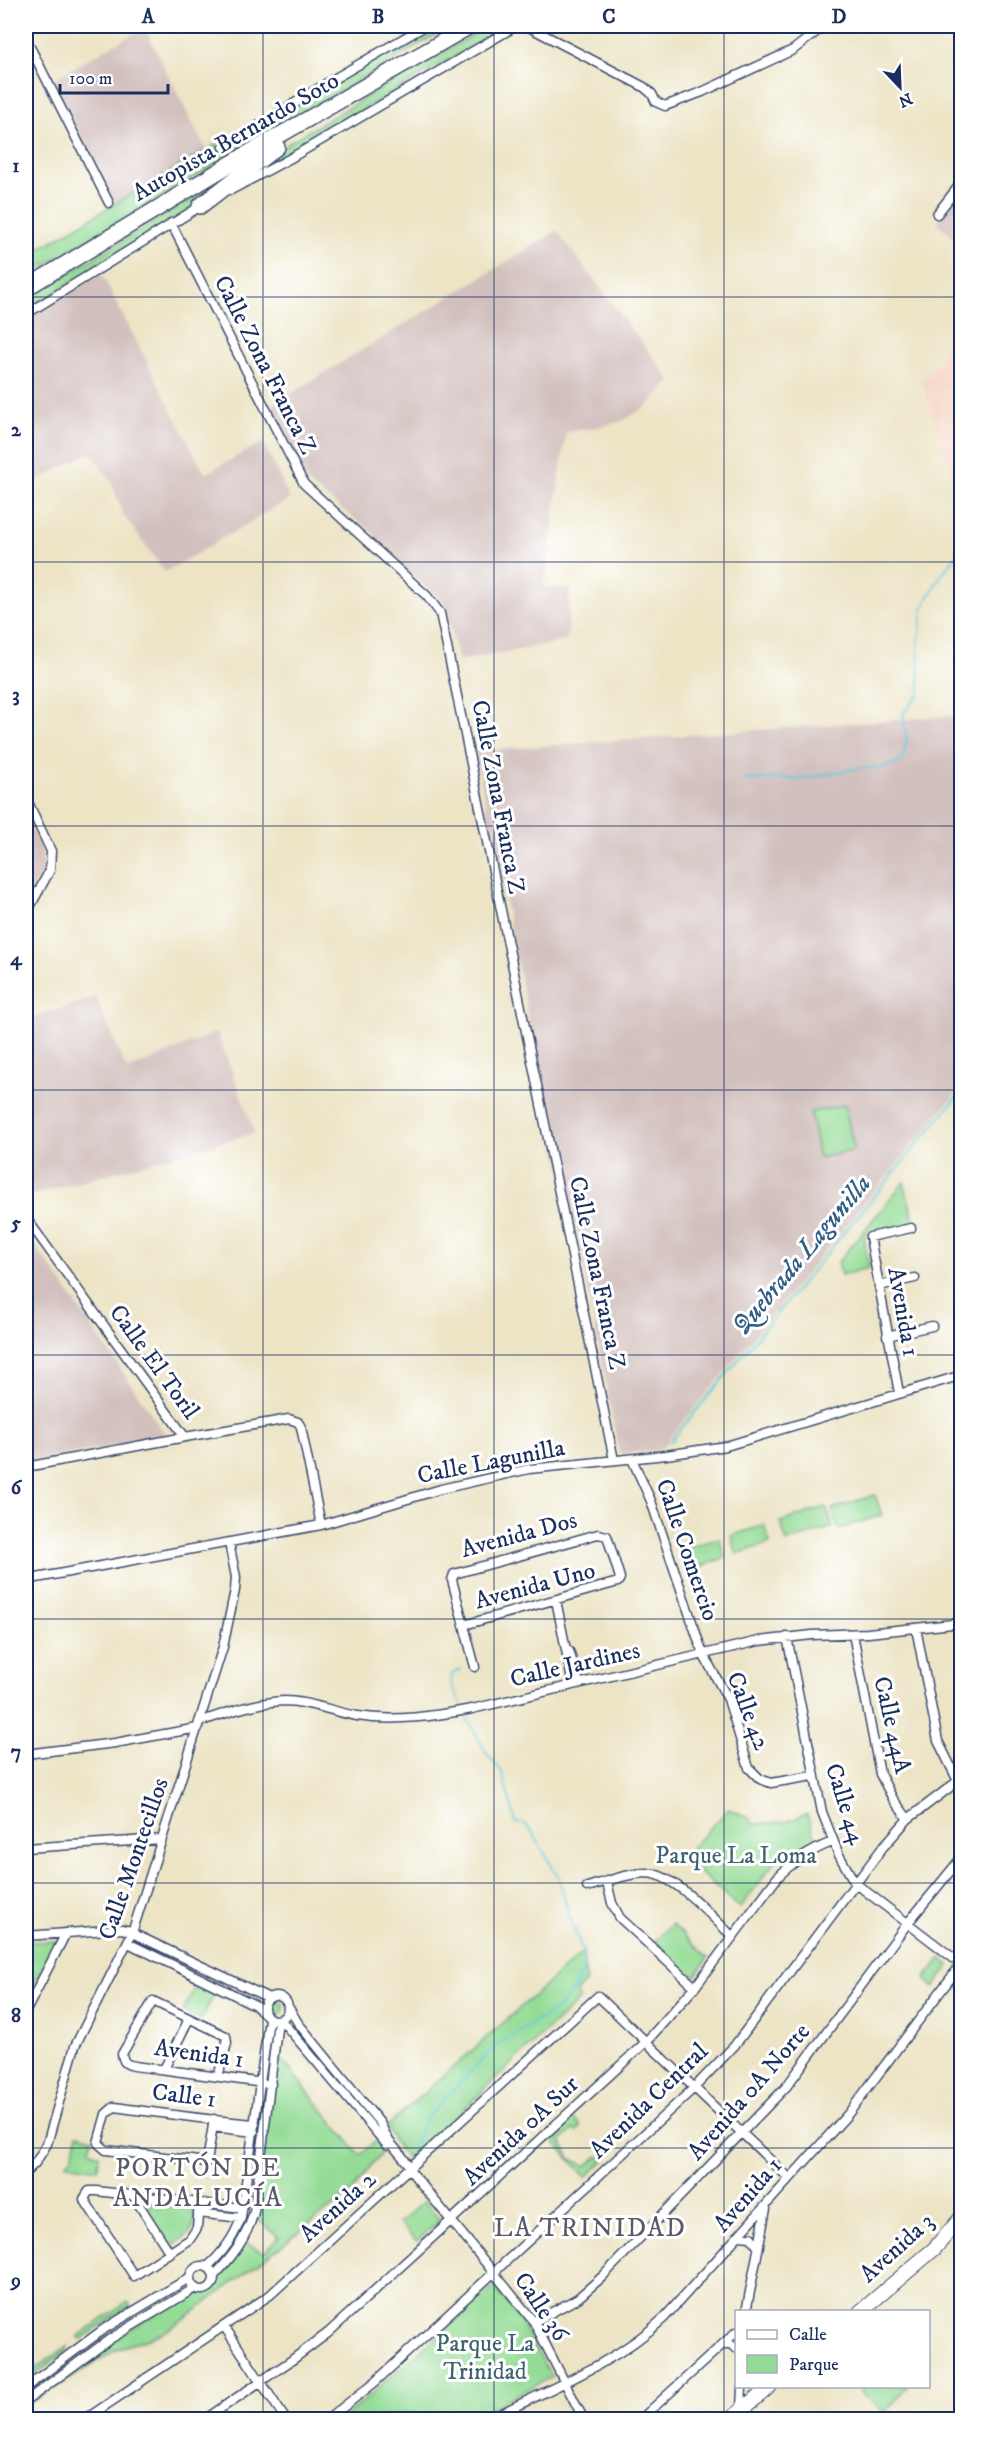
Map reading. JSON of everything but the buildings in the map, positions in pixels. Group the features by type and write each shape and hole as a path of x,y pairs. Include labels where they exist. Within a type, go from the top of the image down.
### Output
{"highway":[{"name":"Autopista Bernardo Soto","path":"26,288 470,26"},
{"path":"200,206 319,114"}],"main road":[{"name":"Avenida 3","path":"862,2310 934,2248 962,2217"},
{"path":"730,2420 768,2388"}],"street":[{"path":"224,147 425,26"},
{"path":"26,314 171,223 289,159 516,26"},
{"path":"527,26 644,87 652,94 656,102 665,106 702,92 793,50 824,26"},
{"path":"26,39 109,203"},
{"path":"937,214 962,182"},
{"name":"Calle Zona Franca Z","path":"171,223 303,484 427,596 440,613 614,1460"},
{"path":"26,798 51,851 50,870 26,914"},
{"name":"Calle El Toril","path":"26,1218 185,1437 293,1419 301,1427 321,1525"},
{"name":"Avenida 1","path":"899,1393 870,1237 911,1228"},
{"path":"879,1286 915,1278"},
{"path":"887,1336 932,1326"},
{"name":"Calle Lagunilla","path":"26,1580 321,1525 479,1479 529,1469 632,1459 726,1446 962,1375"},
{"path":"26,1467 185,1437"},
{"name":"Calle Comercio","path":"632,1459 651,1501 704,1654"},
{"name":"Avenida Dos","path":"464,1624 452,1577 455,1573 598,1534 607,1536 614,1556 620,1578 615,1584"},
{"name":"Calle Montecillos","path":"26,2172 36,2162 47,2144 75,2046 132,1932 223,1647 236,1590 230,1543"},
{"name":"Avenida Uno","path":"464,1624 615,1584"},
{"path":"556,1600 567,1656 576,1684"},
{"name":"Calle Jardines","path":"26,1754 106,1745 199,1725 259,1705 284,1701 304,1703 360,1716 428,1716 472,1709 759,1641 962,1623"},
{"path":"464,1624 476,1667"},
{"path":"916,1628 938,1741 960,1779"},
{"name":"Calle 44A","path":"853,1634 880,1774 893,1799 908,1819"},
{"name":"Calle 44","path":"788,1638 813,1776 832,1842 855,1883 961,1963"},
{"name":"Calle 42","path":"704,1654 728,1699 749,1767 760,1779 777,1783 813,1776"},
{"name":"Avenida Central","path":"327,2420 375,2382 694,2088 735,2045 855,1883 908,1819 960,1779"},
{"path":"26,1848 162,1839"},
{"name":"Avenida 0A Sur","path":"204,2420 328,2333 452,2221 646,2042 695,1987 789,1864 832,1842"},
{"name":"Avenida 0A Norte","path":"534,2322 567,2305 588,2290 741,2134 795,2075 907,1924 962,1857"},
{"path":"587,1887 641,1874 658,1875 678,1887 733,1937"},
{"path":"607,1882 612,1903 620,1918 695,1987"},
{"path":"26,1936 121,1929 132,1932 269,1998"},
{"path":"26,2011 66,1933"},
{"path":"128,1942 255,2005 273,2018 409,2168"},
{"name":"Avenida 1","path":"488,2420 606,2361 651,2329 768,2205 789,2178 848,2114 961,1963"},
{"path":"189,2278 195,2288 202,2290 208,2288 213,2283 214,2276 233,2257 250,2225 271,2084 273,2018 265,2003 269,1998 276,1996 283,1998 298,2023 380,2123 389,2141 409,2168"},
{"name":"Avenida 2","path":"84,2420 278,2289 598,1996 646,2042"},
{"name":"Avenida 1","path":"189,2019 153,2001 122,2054 123,2061 128,2064 271,2084"},
{"path":"273,2018 287,2014 289,2008"},
{"path":"207,2267 226,2248 241,2218 260,2082 273,2018"},
{"path":"164,2069 189,2019"},
{"name":"Calle 1","path":"189,2019 226,2036 218,2077"},
{"path":"646,2042 789,2178"},
{"name":"Calle 1","path":"213,2123 207,2162 106,2150 100,2146 98,2139 106,2114 114,2107 254,2128"},
{"path":"248,2168 260,2169"},
{"name":"Calle 36","path":"409,2168 534,2322 584,2420"},
{"path":"199,2208 195,2234 134,2276 86,2205 85,2195 96,2191 199,2208 241,2218"},
{"path":"134,2197 170,2253"},
{"path":"746,2310 768,2205"},
{"path":"199,2208 242,2208"},
{"path":"739,2236 751,2236 758,2247"},
{"path":"26,2387 104,2329 189,2278 193,2269 200,2266 207,2267 214,2276"},
{"path":"26,2401 110,2338 195,2288"},
{"path":"151,2301 157,2311"},
{"path":"224,2326 285,2420"},
{"path":"640,2420 735,2333"},
{"path":"723,2344 730,2344 735,2347"},
{"path":"741,2410 742,2388"}],"shaded area":[{"path":"144,27 206,150 113,204 52,80"},
{"path":"961,190 961,246 937,222"},
{"path":"557,231 671,381 646,407 622,421 566,432 544,587 570,589 567,641 459,661 444,603 388,555 372,532 308,483 269,407"},
{"path":"101,273 205,474 263,442 290,499 165,572 123,515 112,483 91,452 26,487 26,319"},
{"path":"961,332 961,503 922,382"},
{"path":"961,715 961,1087 660,1450 619,1454 583,1262 545,1102 475,751"},
{"path":"26,816 41,847 44,869 26,898"},
{"path":"96,997 127,1070 217,1032 255,1133 32,1195 26,1167 26,1020"},
{"path":"26,1234 46,1260 167,1437 26,1462"}],"green space":[{"path":"429,26 451,26 26,276 26,258 42,247 217,144 222,151"},
{"path":"488,26 507,26 244,178 291,141"},
{"path":"242,169 198,204 26,310 26,299"},
{"path":"845,1105 854,1150 819,1158 810,1112"},
{"path":"904,1182 915,1225 864,1235 869,1268 841,1275 838,1262"},
{"path":"875,1495 882,1515 839,1529 832,1509"},
{"path":"826,1507 833,1527 787,1542 780,1522"},
{"path":"764,1525 770,1543 737,1554 731,1536"},
{"path":"719,1538 725,1558 687,1571 679,1551"},
{"name":"Parque La Loma","path":"729,1809 751,1819 753,1824 786,1822 807,1814 817,1840 789,1851 777,1859 740,1908 682,1857"},
{"path":"672,1924 708,1958 695,1976 690,1976 653,1943"},
{"path":"57,1941 26,1999 26,1942"},
{"path":"583,1952 586,1981 576,1992 580,1999 414,2156 407,2158 394,2142 387,2126"},
{"path":"941,1958 949,1967 934,1987 925,1979"},
{"path":"199,1980 217,1989 201,2020 183,2011"},
{"path":"273,2000 279,2000 284,2008 282,2014 273,2016 268,2011 268,2005"},
{"path":"277,2054 360,2155 377,2140 384,2148 352,2192 198,2309 163,2333 117,2349 32,2402 115,2338 194,2292 201,2294 212,2288 217,2277 246,2243 264,2253 279,2237 256,2218"},
{"path":"573,2118 581,2127 577,2132 574,2129 561,2141 570,2158 586,2166 599,2156 604,2161 586,2177 551,2139"},
{"path":"78,2134 93,2138 90,2149 95,2154 99,2154 98,2169 66,2164 72,2157"},
{"path":"424,2201 440,2220 417,2241 399,2223"},
{"path":"154,2203 191,2208 195,2220 188,2235 172,2245 168,2242 148,2214 148,2206"},
{"name":"Parque La Trinidad","path":"494,2286 517,2316 552,2377 469,2419 343,2419"},
{"path":"128,2302 131,2306 81,2339 78,2336"},
{"path":"68,2346 67,2350 26,2382 26,2375"},
{"path":"863,2388 906,2388 885,2413 860,2392"}],"waterway":[{"path":"744,780 783,778 796,780 860,768 883,768 902,761 907,740 903,713 920,694 918,647 923,607 940,577 962,548"},
{"name":"Quebrada Lagunilla","path":"670,1442 962,1091"},
{"name":"Quebrada Lagunilla","path":"461,1670 453,1673 451,1681 461,1704"},
{"name":"Quebrada Lagunilla","path":"413,2147 426,2118 497,2045 560,2007 575,1987 584,1967 582,1950 559,1878 533,1833 525,1824 516,1823 502,1772 487,1754 465,1714"}],"district":[{"name":"PORTÓN DE ANDALUCÍA","path":"198,2183"},
{"name":"LA TRINIDAD","path":"590,2228"}]}
